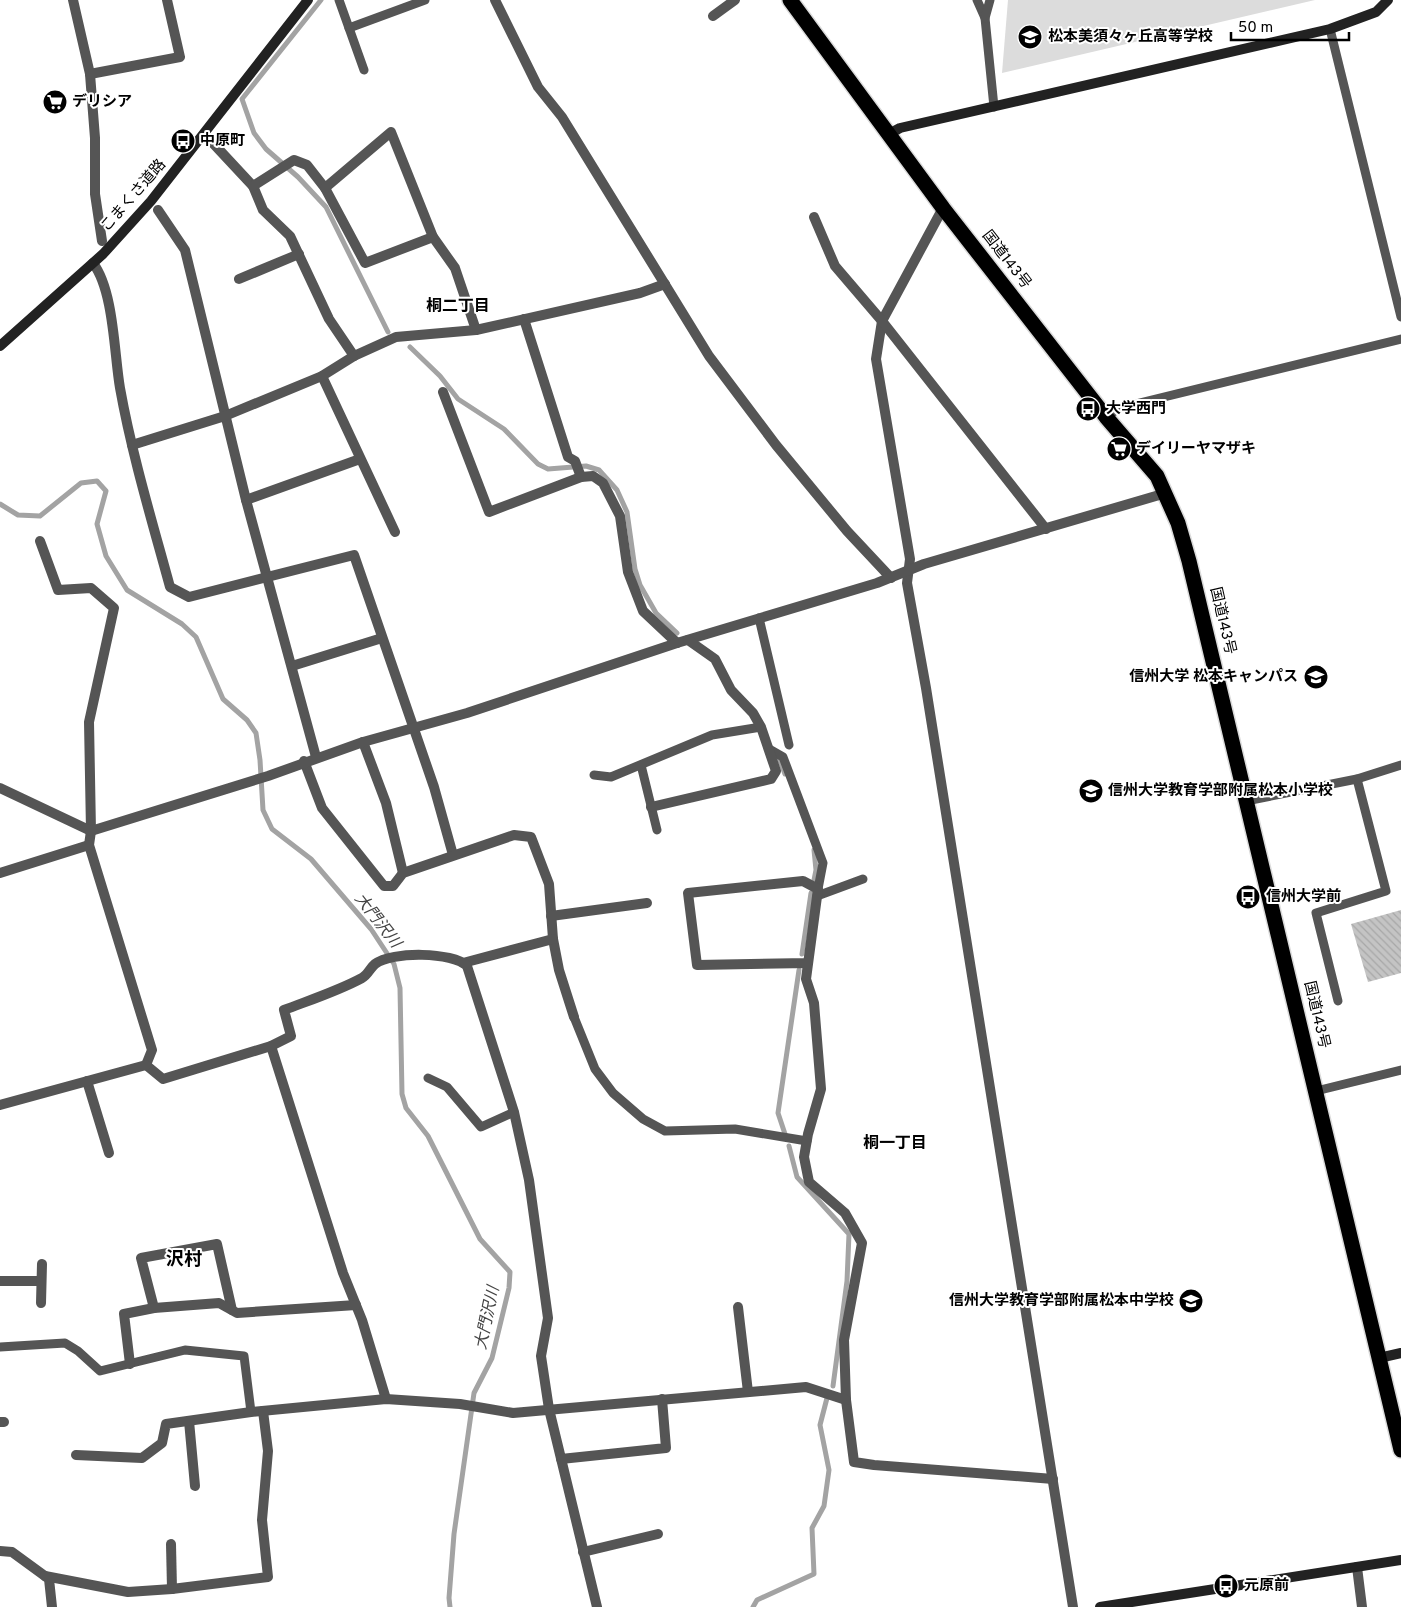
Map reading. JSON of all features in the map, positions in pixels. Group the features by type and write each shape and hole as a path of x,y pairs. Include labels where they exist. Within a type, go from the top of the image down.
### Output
{"highway":[{"name":"国道143号","path":"790,0 943,208 1106,417 1146,462 1166,493 1189,561 1401,1450"}],"street":[{"path":"73,0 90,74 96,194 102,241"},
{"path":"90,74 180,58 167,0"},
{"name":"こまくさ道路","path":"1,343 93,263 151,201 308,0"},
{"path":"496,0 538,87 562,117 709,356 776,444 847,531 891,578"},
{"path":"712,16 735,0"},
{"path":"889,134 900,128 1330,29 1376,12 1388,0"},
{"path":"325,188 391,132 434,237 455,268 476,330"},
{"path":"203,136 211,141 253,186 263,210 290,236 329,319 354,356"},
{"path":"253,186 294,160 307,165 325,188 365,263 434,237"},
{"path":"943,208 882,321 876,359 910,559 907,582 1073,1607"},
{"path":"158,210 185,250 246,500 316,757"},
{"path":"814,216 836,266 882,321 1046,529"},
{"path":"239,279 299,254"},
{"path":"93,263 105,284 120,388 132,445 170,587 188,597 354,555 434,787 453,855"},
{"path":"132,445 225,416 322,376 354,356 396,337 476,330 640,293 664,284"},
{"path":"524,319 568,457 579,471 594,476 603,483 620,516 628,572 643,611 676,643"},
{"path":"322,376 395,532"},
{"path":"442,392 489,512 579,471"},
{"path":"246,500 360,459"},
{"path":"0,788 91,832 268,776 304,761 363,742 467,713 676,643 891,578 924,564 1166,493"},
{"path":"40,541 58,590 91,588 114,608 89,722 91,832 89,845 152,1050 146,1065"},
{"path":"292,666 382,638"},
{"path":"651,807 771,779 776,771 761,726 753,713 731,690 715,659 688,640"},
{"path":"363,742 386,803 403,873"},
{"path":"304,761 322,808 384,886 393,886 403,873 453,855 514,835 531,837 549,884 552,939 559,970 574,1017"},
{"path":"0,873 89,845"},
{"path":"808,963 697,965 688,892 803,881 818,892 806,979 814,1003 821,1089 806,1141 804,1157 809,1182 845,1213 862,1243 844,1340 846,1400 854,1462 1053,1479"},
{"path":"551,916 647,903"},
{"path":"463,963 552,939"},
{"path":"146,1065 163,1079 271,1046 291,1036 284,1010 364,977 375,964 396,956 420,955 461,960 467,966 514,1112 529,1180 548,1318 541,1356 549,1409 597,1607"},
{"path":"271,1046 343,1273 356,1305 386,1399"},
{"path":"0,1105 146,1065"},
{"path":"87,1081 109,1154"},
{"path":"154,1308 141,1258 217,1244 232,1310"},
{"path":"41,1303 42,1264"},
{"path":"0,1281 41,1281"},
{"path":"130,1364 124,1314 154,1308 219,1303 237,1313 356,1305"},
{"path":"738,1307 748,1392"},
{"path":"1379,1358 1401,1353"},
{"path":"76,1455 142,1458 162,1443 166,1424 251,1412 386,1399 460,1404 513,1413 806,1387 846,1400"},
{"path":"561,1459 666,1448 662,1399"},
{"path":"45,1576 128,1592 172,1589 268,1577 262,1520 268,1451 263,1411"},
{"path":"189,1421 195,1486"},
{"path":"583,1552 658,1534"},
{"path":"171,1544 172,1589"},
{"path":"0,1551 12,1552 49,1579 52,1607"},
{"path":"1100,1607 1401,1560"},
{"path":"1357,1568 1362,1607"}],"lane":[{"path":"339,0 364,70"},
{"path":"349,28 425,0"},
{"path":"977,0 984,18 994,107"},
{"path":"984,18 990,0"},
{"path":"1330,29 1401,317"},
{"path":"1392,280 1401,278"},
{"path":"1106,417 1119,408 1401,339"},
{"path":"759,618 789,744"},
{"path":"594,775 610,776 712,735 761,726"},
{"path":"769,749 783,757 823,863 818,892 863,879"},
{"path":"641,765 657,830"},
{"path":"1246,801 1357,779 1401,766"},
{"path":"1338,1001 1316,913 1386,891 1357,779"},
{"path":"574,1017 595,1069 613,1093 643,1119 665,1131 735,1129 806,1141"},
{"path":"1316,1091 1401,1070"},
{"path":"428,1078 447,1087 481,1127 514,1112"},
{"path":"0,1347 65,1343 78,1351 100,1372 185,1350 244,1356 251,1412"}],"shaded area":[{"path":"1008,0 1315,0 1002,73"}],"building":[{"path":"1401,910 1401,973 1368,982 1351,924"}],"waterway":[{"path":"321,0 242,99 254,133 266,149 298,177 326,207 388,332"},
{"path":"410,347 440,376 458,399 504,429 538,464 548,469 586,466 599,470 617,490 627,512 635,569 640,585 656,613 677,633"},
{"name":"大門沢川","path":"0,504 18,515 40,516 81,483 97,481 106,491 97,524 106,556 127,590 182,624 196,637 223,699 247,720 256,733 260,760 263,810 272,829 311,859 371,929 394,964 400,988 402,1094 406,1108 428,1136 480,1239 510,1272 509,1288 492,1358 474,1393 454,1534 450,1607"},
{"path":"779,758 785,774"},
{"path":"814,850 816,870 814,880"},
{"path":"802,954 811,893"},
{"path":"785,1134 778,1113 799,970"},
{"path":"789,1146 797,1177 849,1234 847,1281 833,1386"},
{"path":"753,1607 757,1600 814,1574 812,1528 824,1506 829,1470 820,1425 827,1398"}],"place":[{"name":"松本美須々ヶ丘高等学校","path":"1030,37"},
{"name":"デリシア","path":"55,102"},
{"name":"中原町","path":"183,141"},
{"name":"大学西門","path":"1088,409"},
{"name":"デイリーヤマザキ","path":"1119,449"},
{"name":"信州大学 松本キャンパス","path":"1316,677"},
{"name":"信州大学教育学部附属松本小学校","path":"1091,791"},
{"name":"信州大学前","path":"1248,897"},
{"name":"信州大学教育学部附属松本中学校","path":"1191,1301"},
{"name":"元原前","path":"1226,1586"}],"district":[{"name":"桐二丁目","path":"458,307"},
{"name":"桐一丁目","path":"895,1144"},
{"name":"沢村","path":"184,1260"}]}
